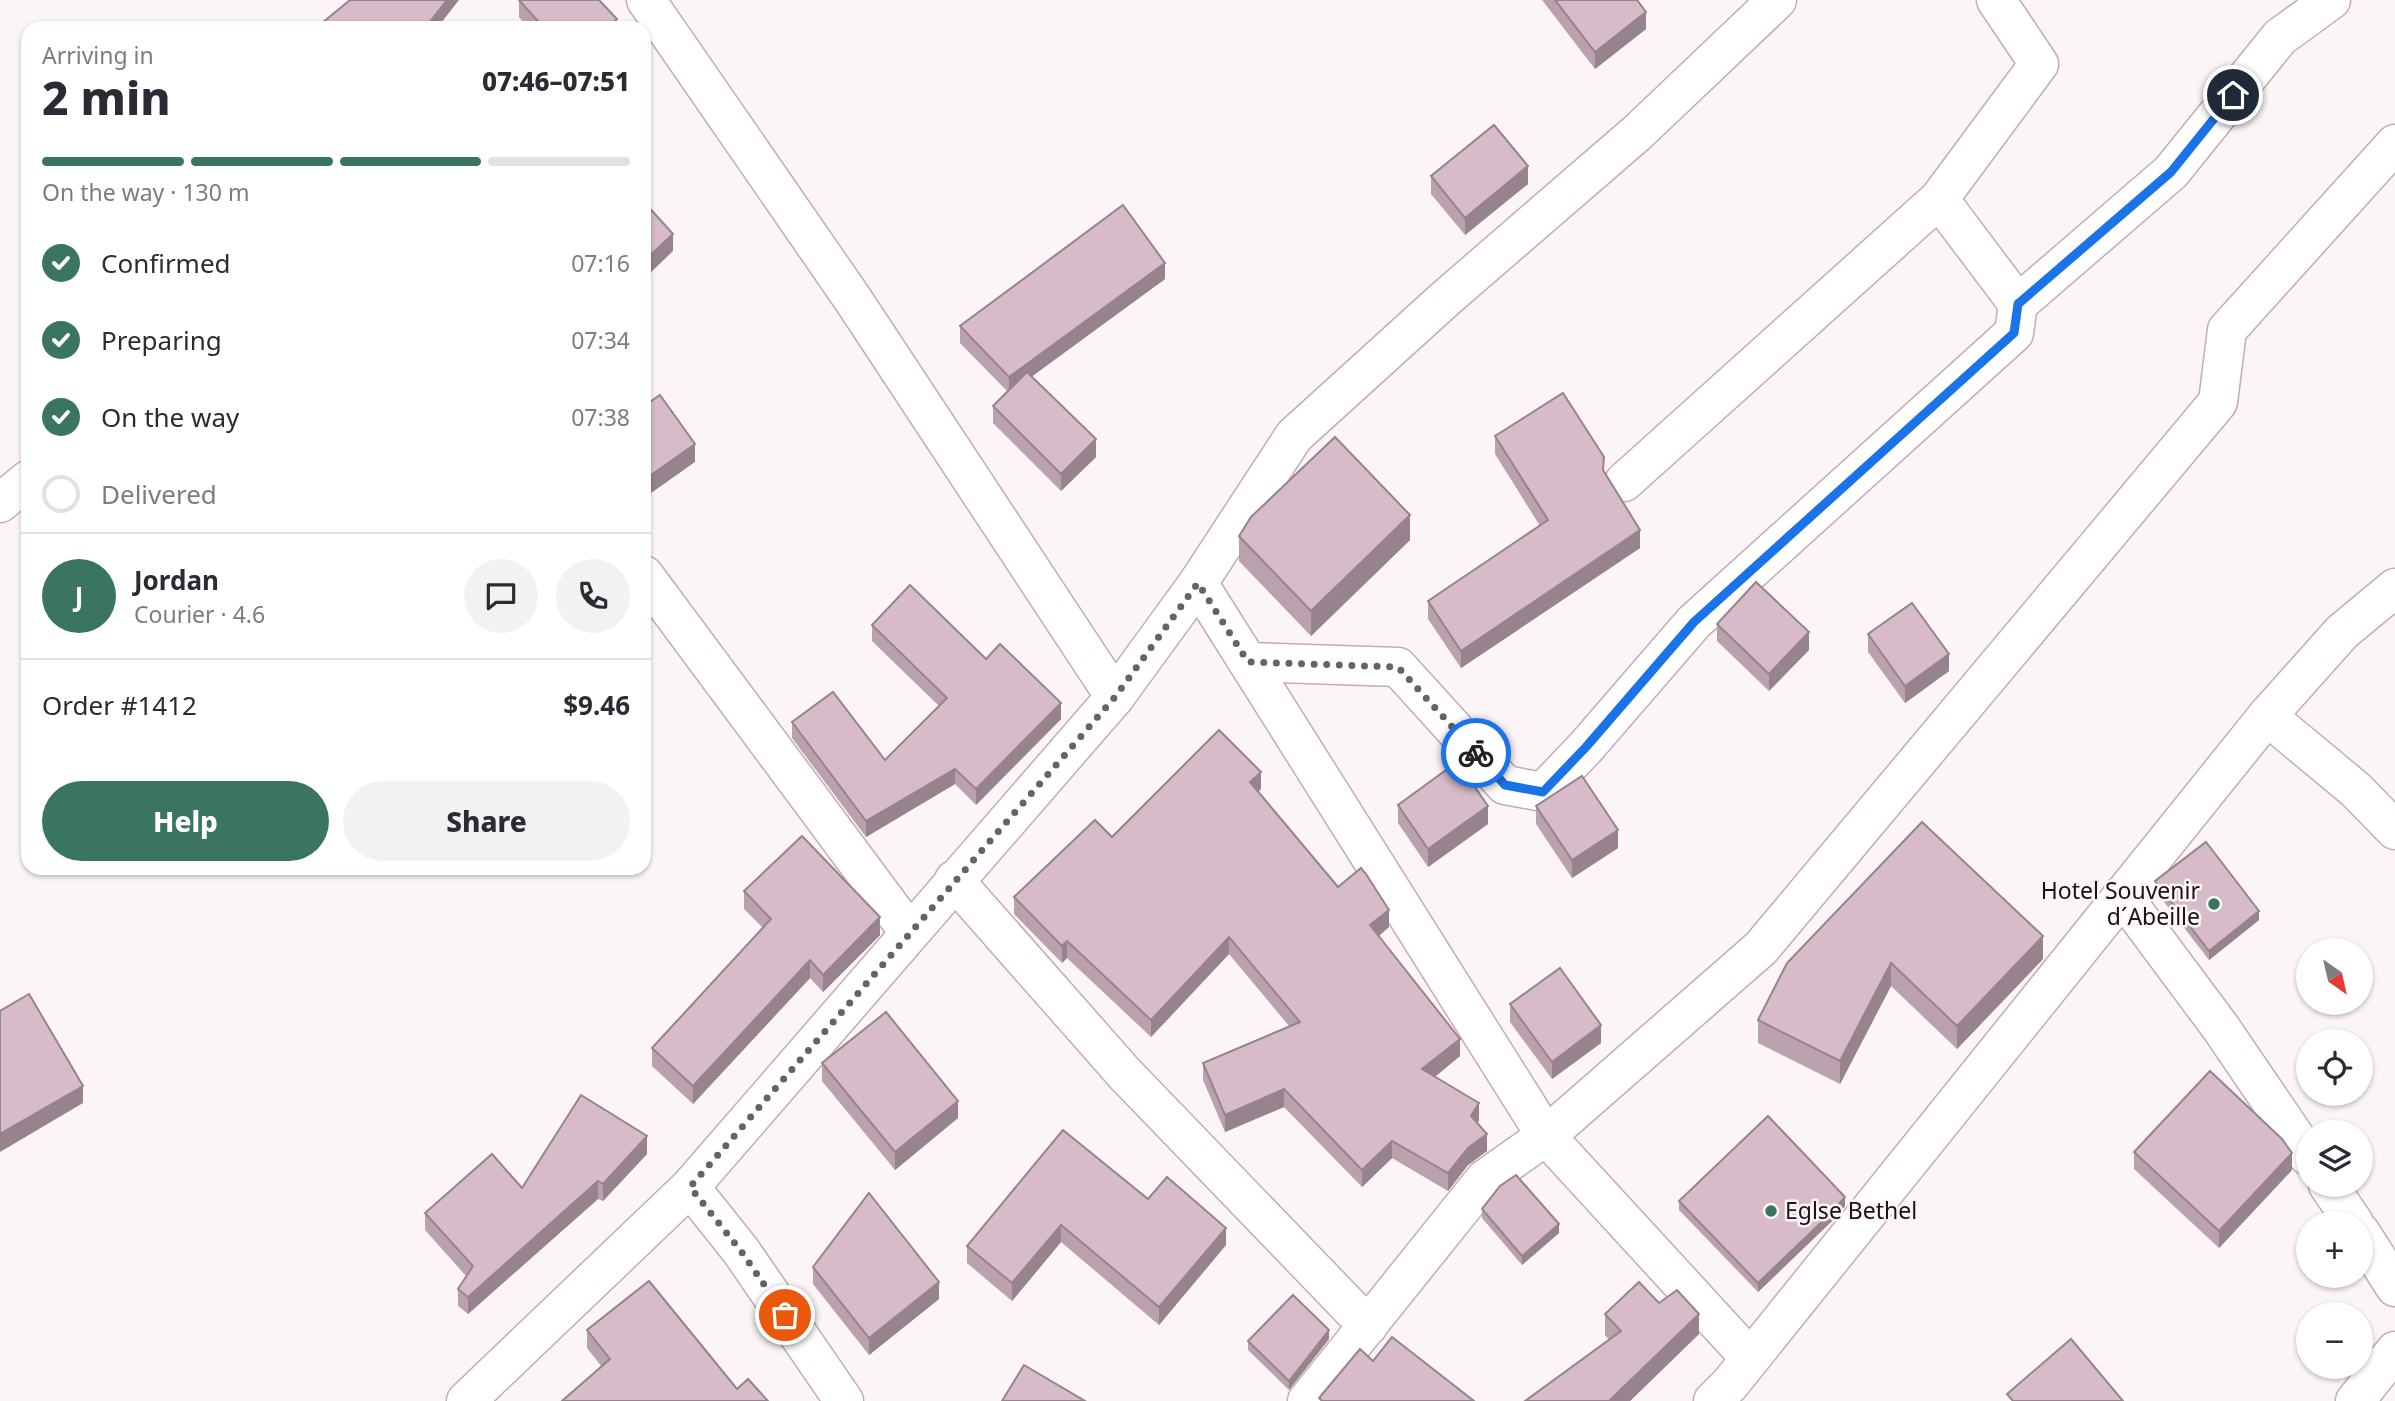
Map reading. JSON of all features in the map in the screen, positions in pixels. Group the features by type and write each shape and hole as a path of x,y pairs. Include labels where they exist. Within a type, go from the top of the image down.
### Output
{"street":[{"path":"646,0 854,301 1115,697"},
{"path":"466,1401 690,1187 1115,697 1198,583 1294,436 1445,299 1637,133 1777,0"},
{"path":"1624,482 1939,199 2039,64 1996,0"},
{"path":"1248,662 1398,667 1505,785 1543,792 1586,747 1694,622 2014,333 2018,304 2171,172 2280,37 2331,0"},
{"path":"1307,1401 1485,1179 1546,1136 1761,948 2218,402 2227,330 2395,144"},
{"path":"1939,199 2018,304"},
{"path":"0,503 21,486"},
{"path":"1198,583 1546,1136 1734,1386 2267,716 2342,632 2395,588"},
{"path":"651,584 909,933"},
{"path":"2267,716 2356,790 2395,830"},
{"path":"954,880 1124,1073 1368,1325"},
{"path":"2122,895 2221,1028 2296,1138"},
{"path":"690,1187 741,1251 844,1401"},
{"path":"2373,1252 2395,1287"},
{"path":"2355,1401 2395,1351"}],"building":[{"path":"350,0 447,0 430,21 324,21"},
{"path":"519,0 599,0 617,19 615,21 538,21"},
{"path":"1555,0 1637,0 1646,12 1595,52"},
{"path":"1494,125 1528,166 1465,218 1431,176"},
{"path":"1123,205 1165,263 1009,377 960,326"},
{"path":"651,210 673,234 651,254"},
{"path":"1027,372 1096,439 1061,474 993,406"},
{"path":"1563,393 1604,457 1603,470 1640,530 1461,651 1428,601 1548,520 1495,436"},
{"path":"660,395 695,444 651,475 651,401"},
{"path":"1335,437 1410,515 1311,611 1239,536 1251,517"},
{"path":"1756,582 1809,632 1769,674 1717,624"},
{"path":"910,585 986,659 1000,644 1061,703 976,789 955,769 866,821 792,722 833,692 885,760 947,698 872,625"},
{"path":"1912,603 1949,654 1905,686 1868,634"},
{"path":"1219,730 1261,772 1250,782 1338,887 1361,868 1366,874 1389,910 1370,925 1460,1039 1422,1069 1479,1103 1471,1116 1487,1134 1468,1148 1448,1173 1392,1141 1362,1170 1284,1089 1225,1115 1203,1063 1300,1022 1229,937 1151,1020 1067,941 1062,946 1014,897 1095,820 1112,837"},
{"path":"1457,762 1488,806 1428,849 1398,805"},
{"path":"1582,776 1618,830 1572,860 1536,806"},
{"path":"1922,822 2043,936 1957,1026 1891,963 1840,1061 1758,1020 1787,963"},
{"path":"802,836 880,917 823,975 810,960 693,1086 652,1048 771,919 744,891"},
{"path":"2206,842 2259,911 2209,951 2155,881"},
{"path":"1560,968 1601,1025 1552,1062 1510,1004"},
{"path":"29,994 83,1086 0,1134 0,1011"},
{"path":"886,1012 958,1101 895,1152 822,1063"},
{"path":"2210,1071 2282,1139 2292,1153 2219,1231 2134,1152"},
{"path":"581,1095 647,1136 603,1184 598,1181 468,1297 458,1289 473,1266 425,1213 492,1154 522,1188"},
{"path":"1768,1116 1845,1197 1758,1283 1679,1201"},
{"path":"1063,1130 1148,1199 1167,1177 1226,1228 1159,1307 1061,1225 1012,1283 967,1246"},
{"path":"1516,1175 1559,1224 1522,1256 1482,1209 1500,1186"},
{"path":"869,1193 939,1282 869,1338 813,1267"},
{"path":"649,1281 737,1389 748,1379 768,1401 562,1401 610,1359 587,1330"},
{"path":"1639,1282 1659,1303 1677,1290 1699,1314 1609,1401 1525,1401 1621,1331 1605,1314"},
{"path":"1293,1295 1329,1330 1289,1381 1248,1341"},
{"path":"1392,1337 1474,1401 1322,1401 1319,1398 1360,1349 1373,1361"},
{"path":"2071,1339 2123,1401 2013,1401 2007,1394"},
{"path":"1024,1365 1085,1401 1002,1401"}],"way so far":[{"path":"785,1315 741,1251 690,1187 1115,697 1198,583 1248,662 1398,667 1476,753"}],"place":[{"name":"Hotel Souvenir d´Abeille","path":"2214,904"},
{"name":"Eglse Bethel","path":"1771,1211"}],"route":[{"path":"1476,753 1505,785 1543,792 1586,747 1694,622 2014,333 2018,304 2171,172 2233,95"}]}
